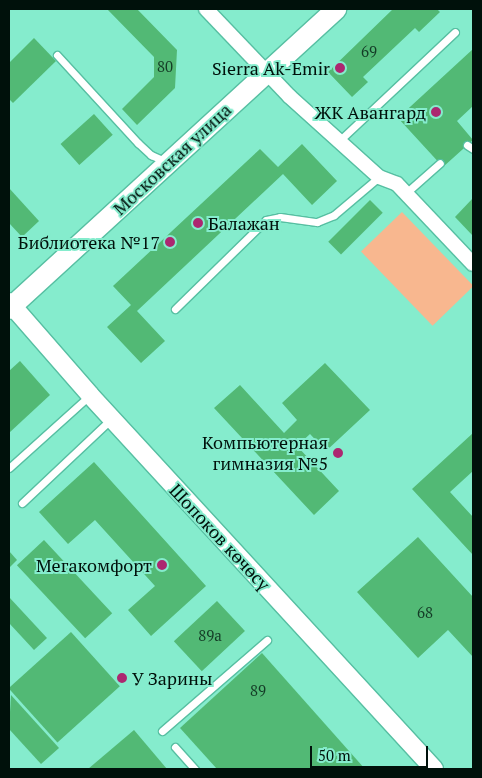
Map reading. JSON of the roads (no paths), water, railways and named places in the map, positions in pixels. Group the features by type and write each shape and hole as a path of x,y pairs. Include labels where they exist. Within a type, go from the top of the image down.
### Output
{"main road":[{"name":"Московская улица","path":"10,305 336,9"}],"street":[{"path":"206,9 267,73 339,141 379,177 397,184 473,264"},
{"name":"Шопоков көчөсү","path":"10,305 111,419 434,769"}],"lane":[{"path":"339,141 455,32"},
{"path":"57,55 144,149 169,162"},
{"path":"406,193 440,163"},
{"path":"174,309 266,220 280,217 318,222 334,214 379,177"},
{"path":"9,468 90,395"},
{"path":"22,504 111,419"},
{"path":"162,732 267,640"},
{"path":"175,747 195,769"}],"place":[{"name":"Sierra Ak-Emir","path":"340,68"},
{"name":"ЖК Авангард","path":"436,112"},
{"name":"Балажан","path":"198,223"},
{"name":"Библиотека №17","path":"170,242"},
{"name":"Компьютерная гимназия №5","path":"338,453"},
{"name":"Мегакомфорт","path":"162,565"},
{"name":"У Зарины","path":"122,678"}]}
